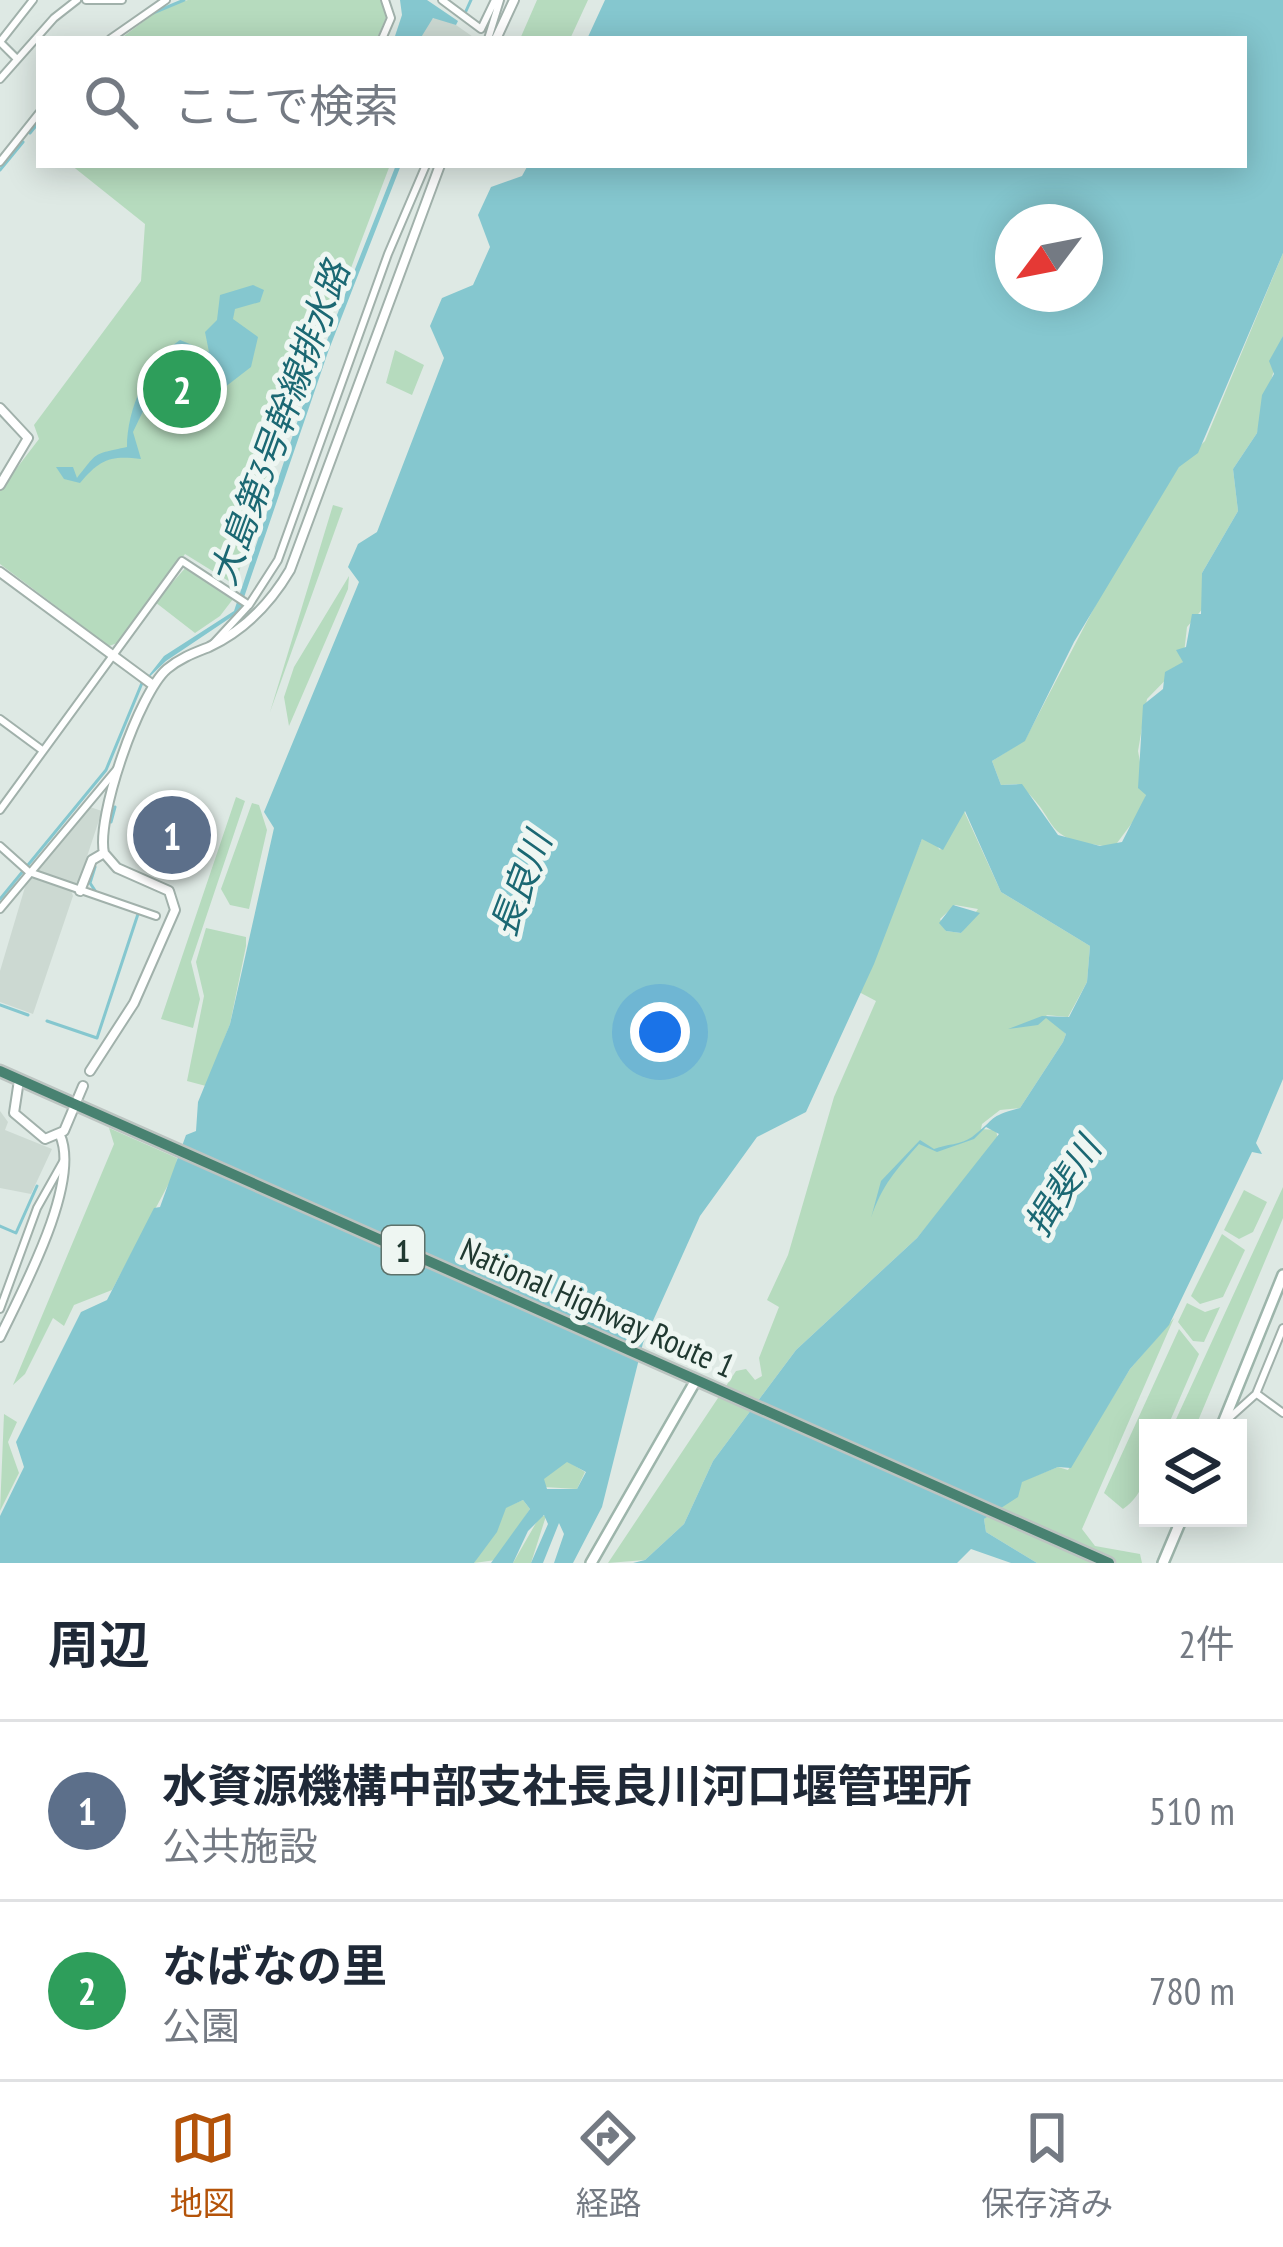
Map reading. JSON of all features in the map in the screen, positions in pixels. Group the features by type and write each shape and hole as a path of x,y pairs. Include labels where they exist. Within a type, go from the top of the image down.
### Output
{"highway":[{"name":"National Highway Route 1","path":"0,1071 694,1383 1109,1563"}],"main road":[{"path":"1225,1419 1283,1275"},
{"path":"591,1563 694,1383"},
{"path":"1163,1563 1178,1527"}],"street":[{"path":"17,59 0,42 33,0"},
{"path":"42,36 82,0 122,0"},
{"path":"114,36 166,0"},
{"path":"383,36 391,18 385,0"},
{"path":"442,0 481,29 498,0"},
{"path":"492,36 498,0"},
{"path":"494,36 514,0"},
{"path":"0,79 36,42"},
{"path":"0,162 36,117"},
{"path":"212,645 278,560 388,254 426,168"},
{"path":"90,1071 134,1004 165,943 175,910 169,891 117,868 104,853 102,833 148,681 259,613 290,570 439,168"},
{"path":"0,408 28,438 0,485"},
{"path":"0,810 182,561 244,601"},
{"path":"0,572 148,681"},
{"path":"0,719 42,750"},
{"path":"0,909 27,869 121,769"},
{"path":"0,846 27,869 156,916"},
{"path":"80,891 92,860 104,853"},
{"path":"19,1080 11,1102 17,1118 40,1138 60,1135"},
{"path":"0,1336 52,1225 64,1159 60,1135 83,1086"},
{"path":"0,1308 38,1208 64,1159"},
{"path":"0,1284 10,1287"},
{"path":"1229,1419 1256,1394 1283,1328"},
{"path":"1256,1394 1283,1413"}],"shaded area":[{"path":"436,17 472,36 421,36 428,21"},
{"path":"87,806 102,811 78,884 36,872"},
{"path":"28,877 71,890 73,896 33,1014 0,1002 0,971"},
{"path":"0,1111 8,1122 5,1130 52,1149 31,1194 0,1188"}],"green space":[{"path":"188,0 380,0 387,15 378,36 124,36 160,9"},
{"path":"537,0 588,0 571,36 521,36"},
{"path":"75,168 389,168 276,466 271,467 235,585 185,554 120,642 109,646 0,564 0,490 39,439 34,425 141,281 145,224"},
{"path":"1283,253 1283,336 1257,433 1233,469 1238,511 1202,573 1205,606 1187,627 1183,662 1147,699 1138,751 1146,795 1138,815 1114,847 1072,839 1054,828 1018,784 1001,785 992,761 1025,740 1105,587 1179,466 1205,441"},
{"path":"395,350 424,365 412,395 386,383"},
{"path":"333,505 343,508 270,712"},
{"path":"188,565 233,599 220,616 195,633 155,602"},
{"path":"349,576 348,589 289,726 284,697 294,667"},
{"path":"236,797 245,801 191,962 200,999 193,1028 161,1019"},
{"path":"252,803 259,805 267,830 249,909 230,905 221,889"},
{"path":"964,811 1001,892 1090,946 1087,982 1068,1017 1046,1015 1066,1034 1063,1042 1020,1108 1000,1110 982,1124 981,1129 996,1130 998,1140 917,1238 796,1350 713,1461 684,1524 645,1560 608,1563 736,1371 746,1369 755,1380 762,1376 759,1358 779,1307 767,1300 788,1255 834,1097 876,1001 859,992 862,981 922,839 930,838 940,850","holes":["955,905 978,909 961,933 946,931 940,919"]},
{"path":"206,928 246,937 246,946 230,1024 206,1086 187,1081 204,996 196,962"},
{"path":"109,1128 177,1158 176,1170 112,1290 74,1305 64,1326 53,1318 25,1374 13,1385 114,1144"},
{"path":"1283,1187 1283,1218 1199,1419 1176,1419"},
{"path":"1244,1190 1267,1202 1253,1232 1239,1239 1224,1230"},
{"path":"1222,1234 1245,1250 1223,1297 1200,1304 1191,1296"},
{"path":"1187,1303 1205,1312 1220,1307 1204,1342 1193,1341 1178,1322"},
{"path":"1174,1318 1082,1529 1095,1546 1140,1554 1142,1563 1037,1563 986,1532 984,1519 1017,1493 1022,1481 1058,1467 1068,1470 1130,1369"},
{"path":"1179,1329 1199,1354 1171,1419 1139,1419 1139,1493 1123,1509 1104,1493"},
{"path":"4,1414 17,1422 8,1442 19,1473 0,1511"},
{"path":"567,1461 585,1472 577,1489 544,1487 543,1479"},
{"path":"523,1500 530,1509 496,1560 474,1563 506,1507"},
{"path":"540,1516 546,1516 531,1563 513,1563"}],"water":[{"path":"400,0 427,0 458,21 456,25 433,18 422,36 395,36 402,15"},
{"path":"605,0 1283,0 1283,253 1198,453 1179,467 1074,642 1025,741 992,761 1001,785 1022,784 1058,835 1100,846 1122,842 1146,795 1138,788 1143,705 1163,689 1165,672 1183,662 1176,650 1186,647 1192,614 1201,614 1202,573 1238,511 1233,469 1257,433 1262,395 1274,374 1269,361 1283,336 1283,1079 1256,1143 1262,1154 1252,1152 1169,1325 1130,1369 1071,1468 1058,1467 1022,1482 1018,1497 984,1519 986,1532 1037,1563 1011,1563 971,1549 957,1563 633,1563 645,1560 684,1524 713,1461 796,1350 917,1238 999,1134 986,1127 974,1139 937,1152 919,1144 890,1178 871,1218 881,1181 920,1140 934,1149 963,1142 997,1116 1020,1108 1063,1042 1066,1034 1046,1018 1038,1025 1008,1029 1042,1016 1069,1017 1087,982 1090,946 1001,892 965,811 943,850 922,839 874,964 806,1112 757,1137 700,1216 643,1343 602,1507 573,1563 554,1563 564,1534 559,1523 543,1563 531,1563 548,1524 544,1515 528,1531 513,1563 491,1563 530,1509 523,1500 506,1508 497,1532 474,1563 0,1563 0,1516 24,1467 16,1442 81,1312 107,1300 154,1208 160,1207 186,1135 196,1131 198,1102 230,1024 274,828 264,812 359,582 348,567 358,544 377,532 444,358 430,326 442,298 473,285 490,247 478,215 491,187 522,176 526,168 1247,168 1247,36 588,36","holes":["567,1462 586,1472 577,1489 547,1489 544,1479"]},
{"path":"395,168 400,168 328,352 239,612 166,661 142,684 164,656 234,611 311,381"},
{"path":"253,285 264,290 260,302 235,309 233,319 258,337 251,367 216,394 200,387 208,411 202,426 188,432 177,426 175,409 164,418 156,414 175,373 197,362 193,356 177,355 148,379 139,398 144,409 133,432 141,459 107,460 80,483 64,479 56,467 73,467 77,478 97,455 127,447 135,403 149,374 158,361 180,340 209,352 205,332 217,320 220,295"},
{"path":"953,905 980,913 961,933 946,931 939,923"}],"waterway":[{"path":"153,13 184,0"},
{"path":"466,11 471,0"},
{"path":"30,133 36,126"},
{"path":"0,170 23,142"},
{"name":"大島第3号幹線排水路","path":"0,899 106,770 142,683"},
{"path":"111,822 115,807"},
{"path":"95,867 90,883 96,892"},
{"path":"47,1021 97,1038 138,914"},
{"path":"0,1005 28,1015"},
{"path":"0,1226 16,1233 37,1186"}],"place":[{"name":"なばなの里","path":"182,389"},
{"name":"水資源機構中部支社長良川河口堰管理所","path":"172,835"}],"water label":[{"name":"長良川","path":"520,884"},
{"name":"揖斐川","path":"1062,1186"}]}
